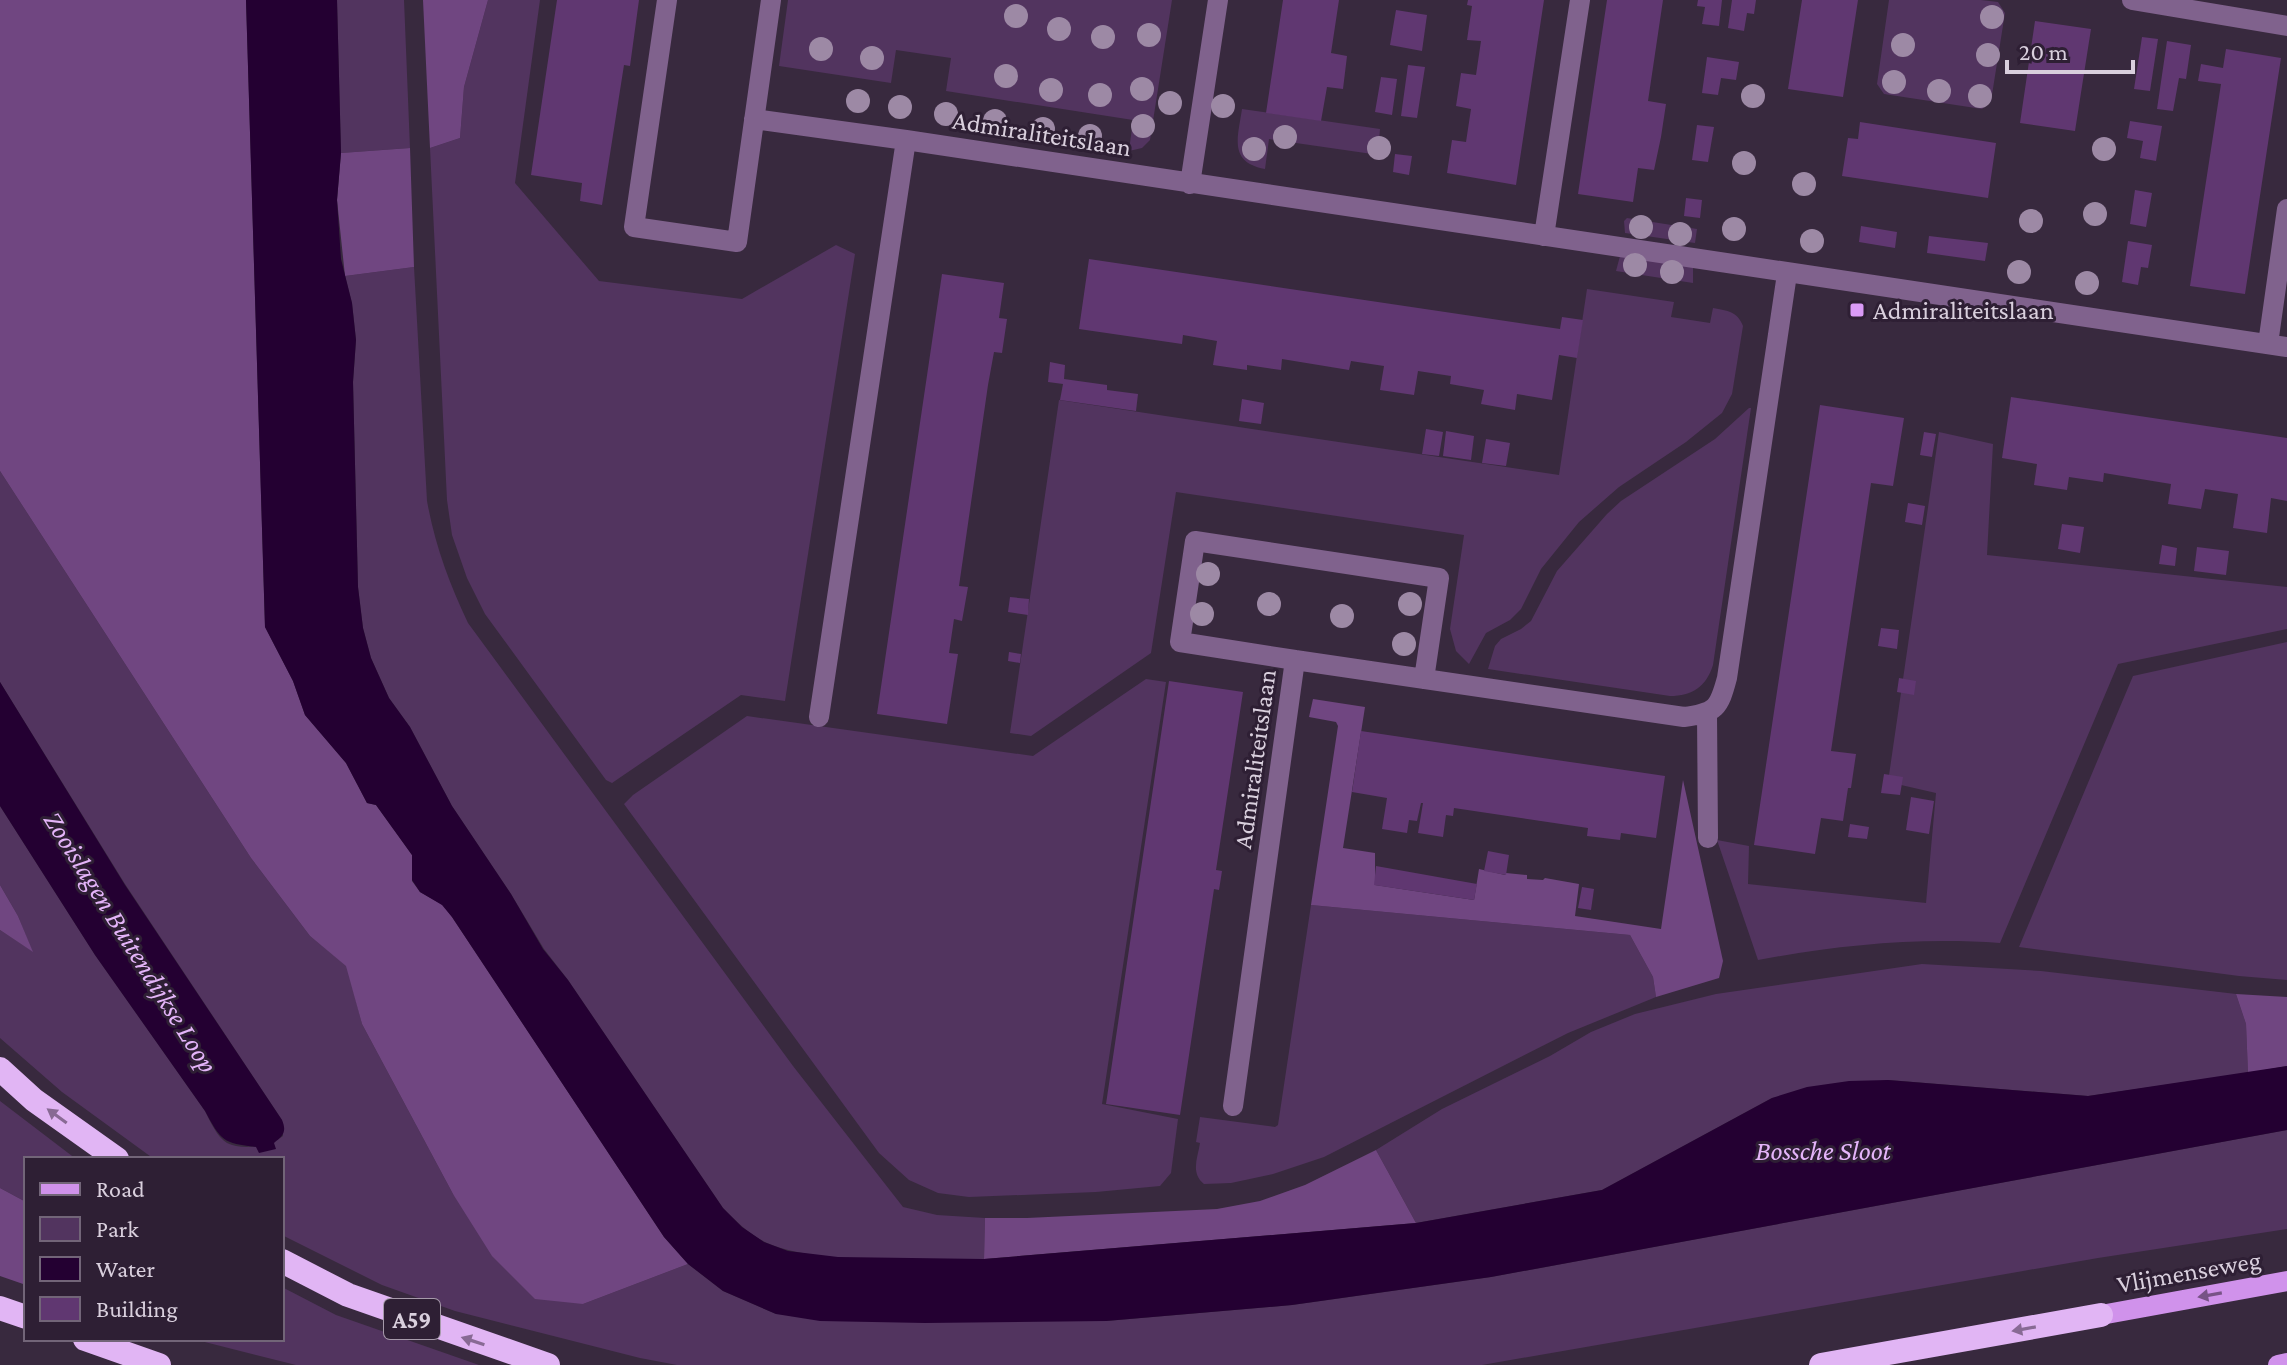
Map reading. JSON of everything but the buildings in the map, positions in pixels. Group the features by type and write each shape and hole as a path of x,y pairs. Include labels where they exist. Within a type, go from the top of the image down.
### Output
{"highway":[{"path":"0,1069 34,1100 114,1157"},
{"name":"A59","path":"284,1262 348,1295 548,1365"},
{"path":"0,1308 24,1316"},
{"path":"1821,1365 2101,1315"},
{"path":"91,1341 159,1365"}],"main road":[{"name":"Vlijmenseweg","path":"2101,1315 2287,1281"},
{"path":"2278,1365 2287,1363"}],"street":[{"path":"667,0 634,227 737,242 771,0"},
{"path":"1190,184 1218,0"},
{"path":"1544,236 1580,0"},
{"path":"2132,0 2232,8 2287,26"},
{"name":"Admiraliteitslaan","path":"754,119 2277,346"},
{"path":"819,717 906,140"},
{"path":"2277,346 2287,209"},
{"path":"1708,838 1707,714 1720,703 1727,678 1787,274"},
{"path":"1295,660 1180,642 1195,541 1439,578 1424,679"},
{"name":"Admiraliteitslaan","path":"1233,1106 1295,660 1684,717 1707,714"}],"green space":[{"path":"337,0 404,0 410,148 341,153"},
{"path":"488,0 540,0 515,183 599,281 742,299 836,245 855,254 785,701 741,695 612,783 606,780 485,614 467,578 452,535 447,500 430,148 460,138 464,87"},
{"path":"788,0 1172,0 1150,140 1142,148 1129,151 1133,120 946,91 951,58 896,50 891,83 779,66"},
{"path":"1889,0 1998,2 2005,13 1991,101 1982,109 1884,94 1877,84"},
{"path":"1242,109 1380,129 1379,141 1388,142 1386,156 1269,139 1265,169 1253,166 1245,161 1238,147"},
{"path":"1627,218 1697,229 1695,243 1625,233 1624,221"},
{"path":"1620,256 1693,267 1693,283 1616,271"},
{"path":"414,267 427,501 443,564 468,623 793,1066 903,1207 937,1215 985,1218 984,1259 872,1259 815,1255 767,1243 738,1223 723,1208 544,949 452,806 410,727 389,698 371,658 363,628 358,587 353,382 356,340 345,276"},
{"path":"1587,289 1674,302 1671,317 1710,323 1713,308 1735,315 1743,326 1732,394 1722,413 1686,442 1619,487 1579,522 1541,569 1521,609 1510,620 1486,633 1469,664 1456,651 1450,629 1464,535 1176,492 1151,653 1031,736 1010,733 1059,400 1559,475"},
{"path":"1749,408 1713,665 1697,689 1670,696 1488,669 1495,646 1531,621 1557,571 1607,514 1621,501 1715,439"},
{"path":"1939,432 1993,444 1987,555 2287,587 2287,629 2118,664 2000,943 1939,941 1879,944 1758,960 1717,840 1749,846 1748,884 1926,903 1936,793 1888,782"},
{"path":"0,471 251,858 310,936 347,966 362,1024 453,1194 583,1304 688,1264 723,1291 776,1314 1106,1321 1292,1305 1491,1277 2287,1130 2287,1229 2098,1258 1482,1365 677,1365 640,1358 455,1311 382,1285 284,1236 284,1157 151,1157 62,1092 0,1038 0,930 32,951 18,916 0,885 0,806 95,955 220,1137 227,1143 248,1147 264,1145 283,1136 282,1120 125,884 0,682"},
{"path":"2287,642 2287,980 2019,947 2133,676"},
{"path":"1146,679 1166,682 1102,1104 1178,1119 1171,1173 1160,1186 1096,1192 969,1197 938,1193 909,1180 879,1153 624,804 747,716 1033,756"},
{"path":"1311,905 1630,935 1653,977 1656,997 1568,1033 1324,1157 1273,1174 1231,1183 1204,1184 1196,1170 1200,1117 1278,1125"},
{"path":"1922,964 2041,971 2236,994 2246,1024 2248,1073 2088,1096 1888,1080 1772,1098 1602,1190 1416,1223 1376,1150 1442,1109 1550,1056 1591,1032 1635,1014 1716,994"},
{"path":"0,1101 73,1157 24,1157 24,1201 0,1188"},
{"path":"284,1288 336,1315 479,1365 296,1365 201,1341 284,1341"}],"shaded area":[{"path":"0,0 246,0 265,627 293,681 305,715 346,763 367,803 376,805 412,855 412,881 420,892 443,905 452,917 664,1237 688,1264 583,1304 535,1299 492,1256 453,1194 362,1024 346,966 310,936 251,858 0,471"},
{"path":"423,0 488,0 464,87 460,138 430,148"},
{"path":"410,148 414,267 345,276 337,200 341,153"},
{"path":"1313,699 1365,707 1343,848 1375,853 1375,885 1474,900 1479,869 1505,875 1527,875 1527,879 1545,878 1579,884 1575,916 1661,929 1683,780 1723,961 1719,978 1656,997 1653,977 1630,935 1311,905 1338,726 1336,722 1309,717"},
{"path":"0,885 18,916 33,952 0,930"},
{"path":"2236,994 2287,997 2287,1066 2248,1073 2246,1024"},
{"path":"1376,1150 1416,1223 984,1259 985,1218 1217,1209 1260,1201 1305,1185"},
{"path":"0,1188 24,1201 24,1284 0,1276"}],"water":[{"name":"Bossche Sloot","path":"246,0 337,0 341,153 337,200 341,259 352,303 356,340 353,382 358,587 363,628 371,658 389,698 410,727 452,806 511,894 543,949 568,980 723,1208 742,1227 764,1242 788,1251 838,1257 984,1259 1416,1223 1602,1190 1772,1098 1807,1087 1849,1081 1888,1080 2088,1096 2287,1066 2287,1130 1491,1277 1292,1305 1106,1321 820,1321 776,1314 723,1291 688,1264 664,1237 452,917 442,905 420,892 412,880 412,855 376,805 367,803 346,763 305,715 293,681 265,627"},
{"name":"Zooislagen Buitendijkse Loop","path":"0,682 125,885 282,1120 284,1131 274,1143 276,1149 259,1153 256,1147 236,1144 219,1135 95,955 0,806"}],"place":[{"name":"Admiraliteitslaan","path":"1857,310"}]}
